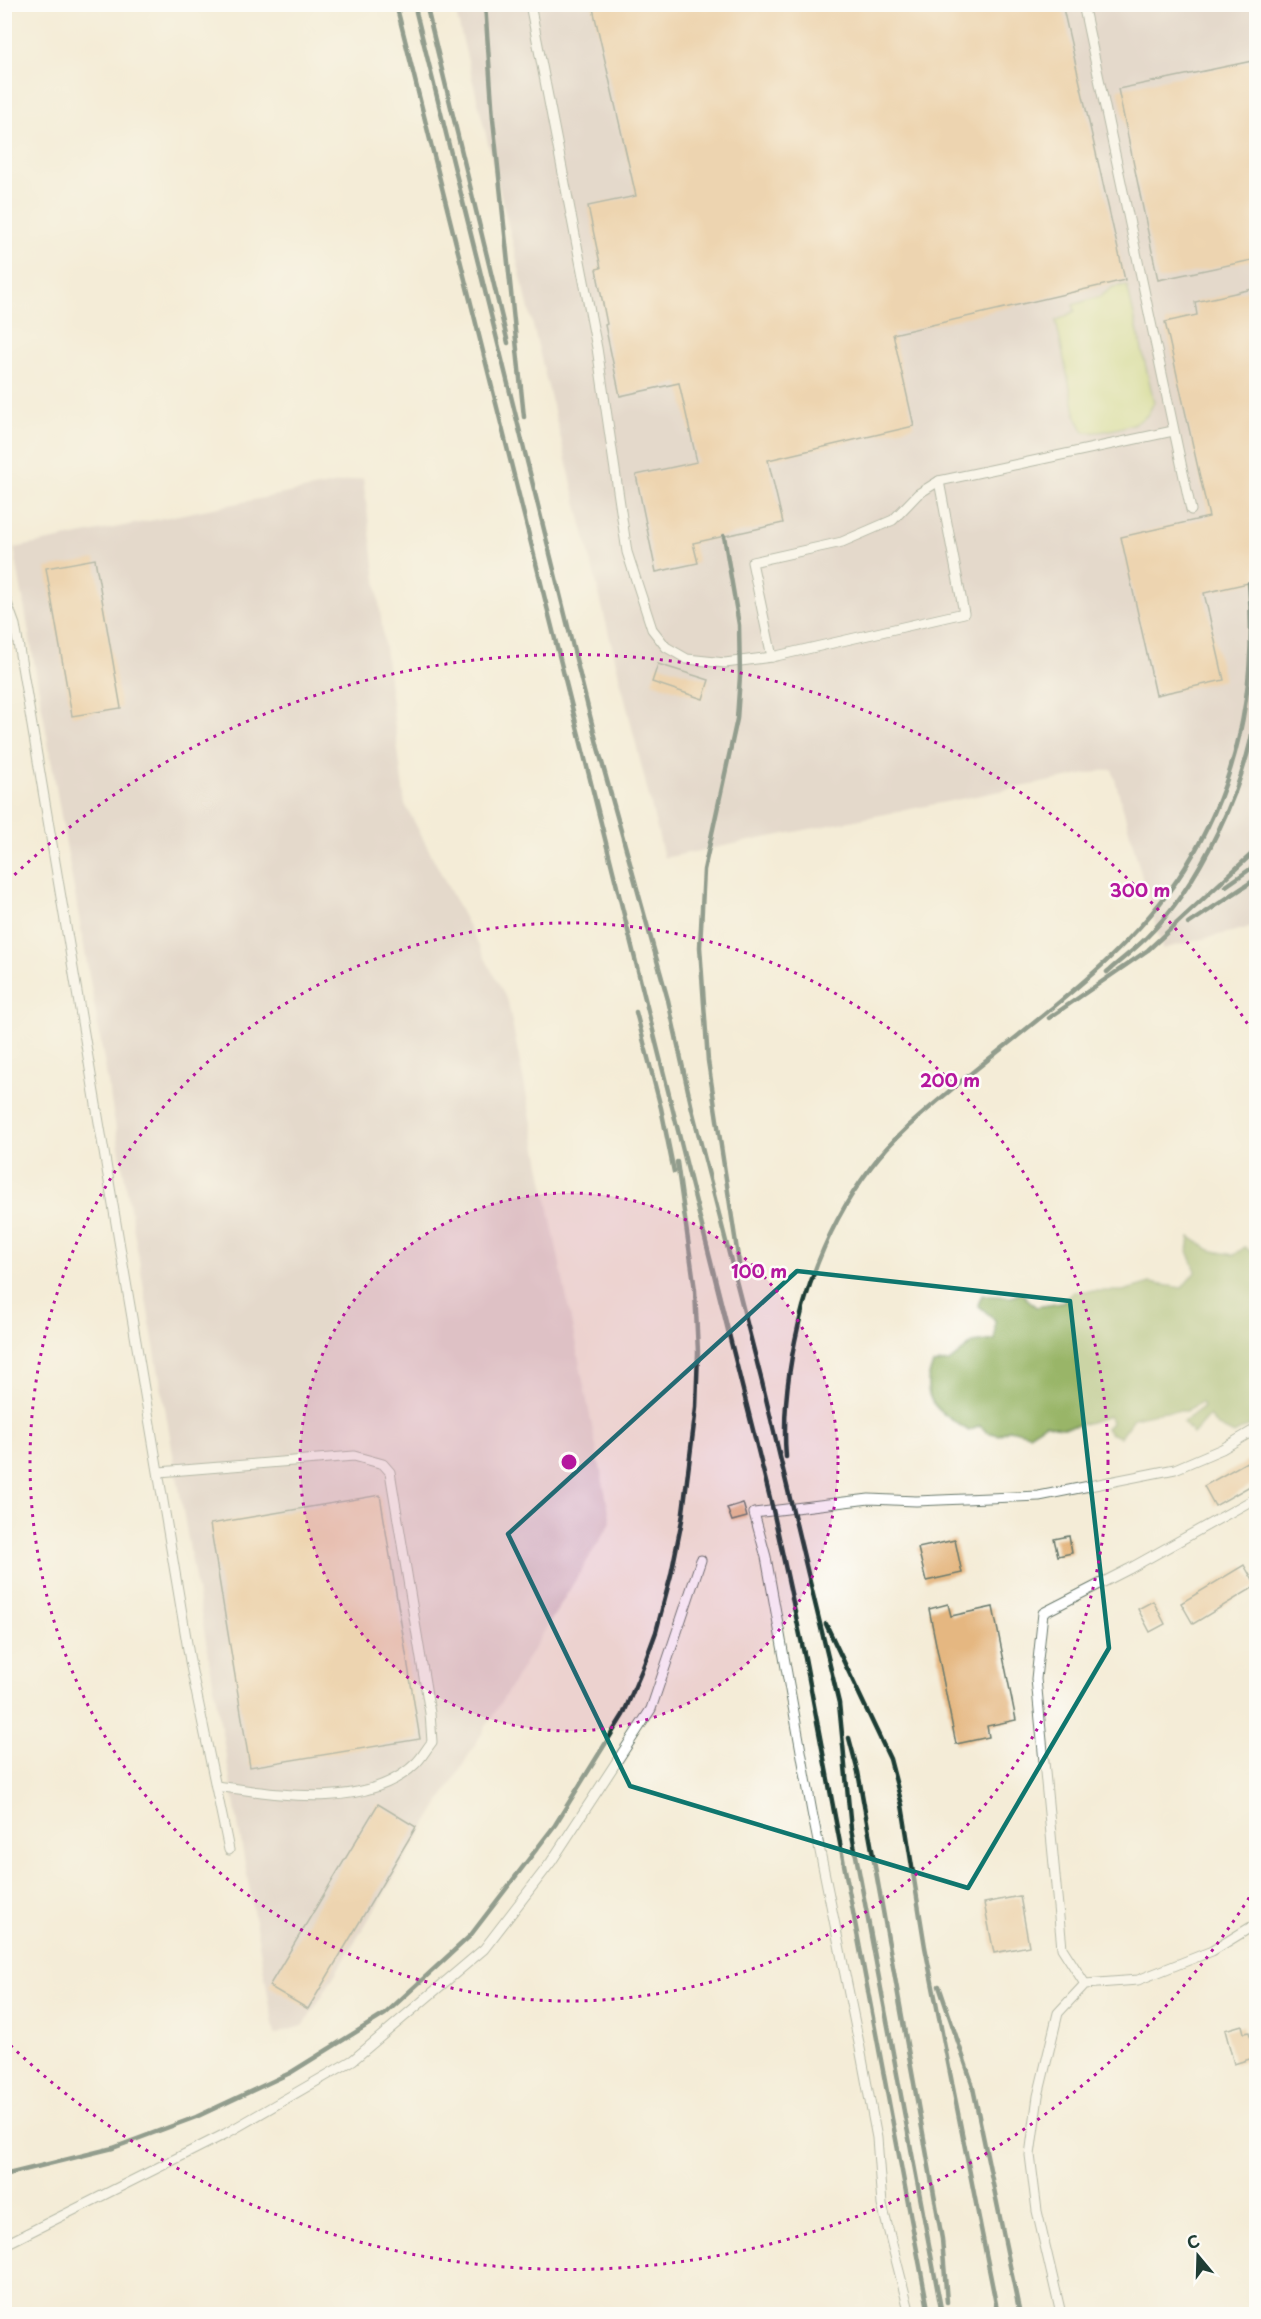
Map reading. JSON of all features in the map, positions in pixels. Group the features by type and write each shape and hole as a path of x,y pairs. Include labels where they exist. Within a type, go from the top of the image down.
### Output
{"lane":[{"path":"531,4 597,348 627,552 652,629 666,647 687,659 725,663 772,657 964,613 939,481"},
{"path":"1083,4 1191,510"},
{"path":"772,657 752,562 842,542 892,520 918,494 939,481 1173,431"},
{"path":"4,595 15,625 191,1667 229,1850"},
{"path":"910,2314 882,2205 877,2138 860,2043 812,1812 766,1557 754,1513 869,1499 916,1501 1039,1496 1175,1469 1222,1449 1257,1429"},
{"path":"159,1472 354,1456 382,1464 390,1472 430,1713 432,1742 415,1764 384,1784 342,1794 293,1796 216,1786"},
{"path":"1085,1984 1062,1948 1035,1679 1043,1613 1129,1569 1257,1498"},
{"path":"4,2245 194,2151 353,2060 484,1949 551,1862 651,1709 701,1560"},
{"path":"1061,2314 1037,2211 1030,2155 1038,2096 1058,2013 1085,1984 1138,1980 1212,1951 1257,1924"}],"path":[{"path":"4,454 9,469 4,509"}],"highlighted area":[{"path":"797,1271 1070,1301 1109,1648 968,1888 630,1786 508,1534"}],"shaded area":[{"path":"454,5 1256,5 1256,926 1162,949 1112,769 664,858"},
{"path":"363,478 405,804 508,1002 611,1522 304,2025 275,2035 14,548"}],"green space":[{"path":"1127,285 1154,402 1147,415 1139,421 1114,429 1084,432 1076,417 1056,321 1075,311 1073,305 1101,296 1113,287"},
{"path":"1190,1237 1210,1250 1234,1255 1245,1247 1256,1256 1256,1415 1249,1426 1234,1434 1216,1425 1209,1416 1193,1434 1183,1422 1203,1407 1201,1402 1186,1411 1165,1411 1134,1418 1120,1437 1109,1433 1106,1428 1112,1422 1109,1416 1070,1427 1046,1423 1029,1434 1010,1429 999,1435 987,1432 980,1426 969,1431 949,1418 934,1404 928,1387 933,1364 949,1362 973,1343 995,1340 995,1320 978,1305 982,1295 1012,1297 1021,1293 1036,1307 1061,1303 1074,1291 1123,1291 1150,1283 1182,1288 1196,1271 1188,1251"}],"building":[{"path":"592,4 1062,4 1125,280 893,334 914,426 768,460 783,523 693,543 698,563 656,572 636,475 697,462 679,383 620,396 605,325 607,324 596,269 601,268 588,206 636,196"},
{"path":"1257,60 1257,259 1158,280 1118,89"},
{"path":"1257,288 1257,581 1204,593 1224,680 1156,695 1121,537 1209,517 1165,322 1197,315 1195,302"},
{"path":"95,559 121,708 72,716 46,568"},
{"path":"658,664 709,680 703,699 652,682"},
{"path":"1252,1459 1257,1468 1257,1482 1215,1506 1204,1486"},
{"path":"380,1495 420,1739 250,1767 210,1524"},
{"path":"743,1503 747,1517 732,1521 727,1508"},
{"path":"1069,1536 1072,1553 1058,1556 1054,1539"},
{"path":"955,1540 962,1573 926,1581 918,1548"},
{"path":"1244,1565 1256,1586 1193,1624 1181,1603"},
{"path":"1153,1601 1165,1624 1150,1632 1138,1609"},
{"path":"948,1604 951,1616 993,1607 1016,1720 987,1726 989,1737 956,1744 929,1609"},
{"path":"378,1804 416,1827 308,2009 269,1986"},
{"path":"1020,1896 1029,1946 994,1953 984,1903"},
{"path":"1242,2025 1244,2033 1249,2032 1256,2057 1234,2064 1225,2030"}],"railway":[{"path":"396,4 773,1510 805,1658 929,2314"},
{"path":"414,4 598,748 668,1000 692,1109 762,1382 839,1703 851,1829 942,2314"},
{"path":"426,4 508,343"},
{"path":"485,4 493,119 524,417"},
{"path":"724,536 739,625 740,676 737,719 704,870 700,947 708,1061 740,1270"},
{"path":"786,1457 785,1419 788,1382 803,1307 815,1270 849,1199 880,1155 912,1123 1080,985 1137,930 1185,868 1204,835 1231,766 1247,695 1251,621 1249,583"},
{"path":"1107,972 1165,917 1201,863 1231,801 1251,739 1256,710"},
{"path":"1049,1018 1148,950 1256,850"},
{"path":"1226,886 1256,865"},
{"path":"1188,924 1256,879"},
{"path":"636,1012 661,1108 674,1172"},
{"path":"4,2175 113,2148 196,2117 290,2073 385,2014 470,1936 555,1825 623,1715 642,1670 656,1632 682,1520 696,1408 698,1352 695,1290 677,1162"},
{"path":"826,1624 890,1759 902,1805 925,1947 998,2314"},
{"path":"849,1738 858,1772 942,2239 947,2302"},
{"path":"939,1986 972,2083 1020,2314"}]}
